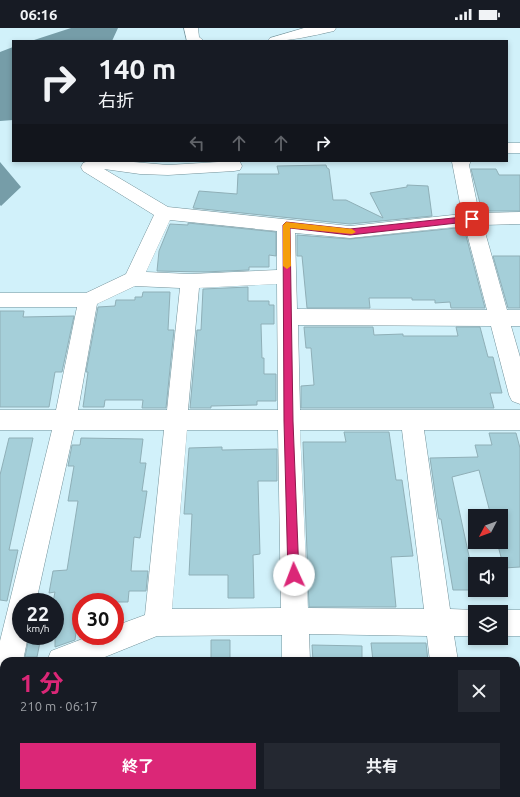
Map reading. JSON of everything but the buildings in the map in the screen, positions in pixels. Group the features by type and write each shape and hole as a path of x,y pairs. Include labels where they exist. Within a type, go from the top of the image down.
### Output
{"street":[{"path":"191,28 194,40"},
{"path":"278,40 305,30 330,28"},
{"path":"508,148 520,148"},
{"path":"460,162 472,219 520,395"},
{"path":"234,166 168,170 140,169 99,163 89,167 164,213 350,232 472,219 520,218"},
{"path":"133,279 164,213"},
{"path":"286,225 289,421 296,657"},
{"path":"0,300 88,300 133,279 190,281 287,277"},
{"path":"158,623 190,281"},
{"path":"25,593 65,420 88,300"},
{"path":"287,317 520,318"},
{"path":"0,420 520,420"},
{"path":"412,420 443,657"},
{"path":"71,657 158,623 295,621 468,623"},
{"path":"508,623 520,623"},
{"path":"10,657 13,645"}],"water":[{"path":"71,28 118,28 112,40 34,40"},
{"path":"12,47 12,120 0,121 0,52"},
{"path":"0,162 21,187 1,206 0,205"}],"slow traffic":[{"path":"287,266 286,225 352,232"}],"route":[{"path":"294,575 289,421 286,225 350,232 472,219"}]}
